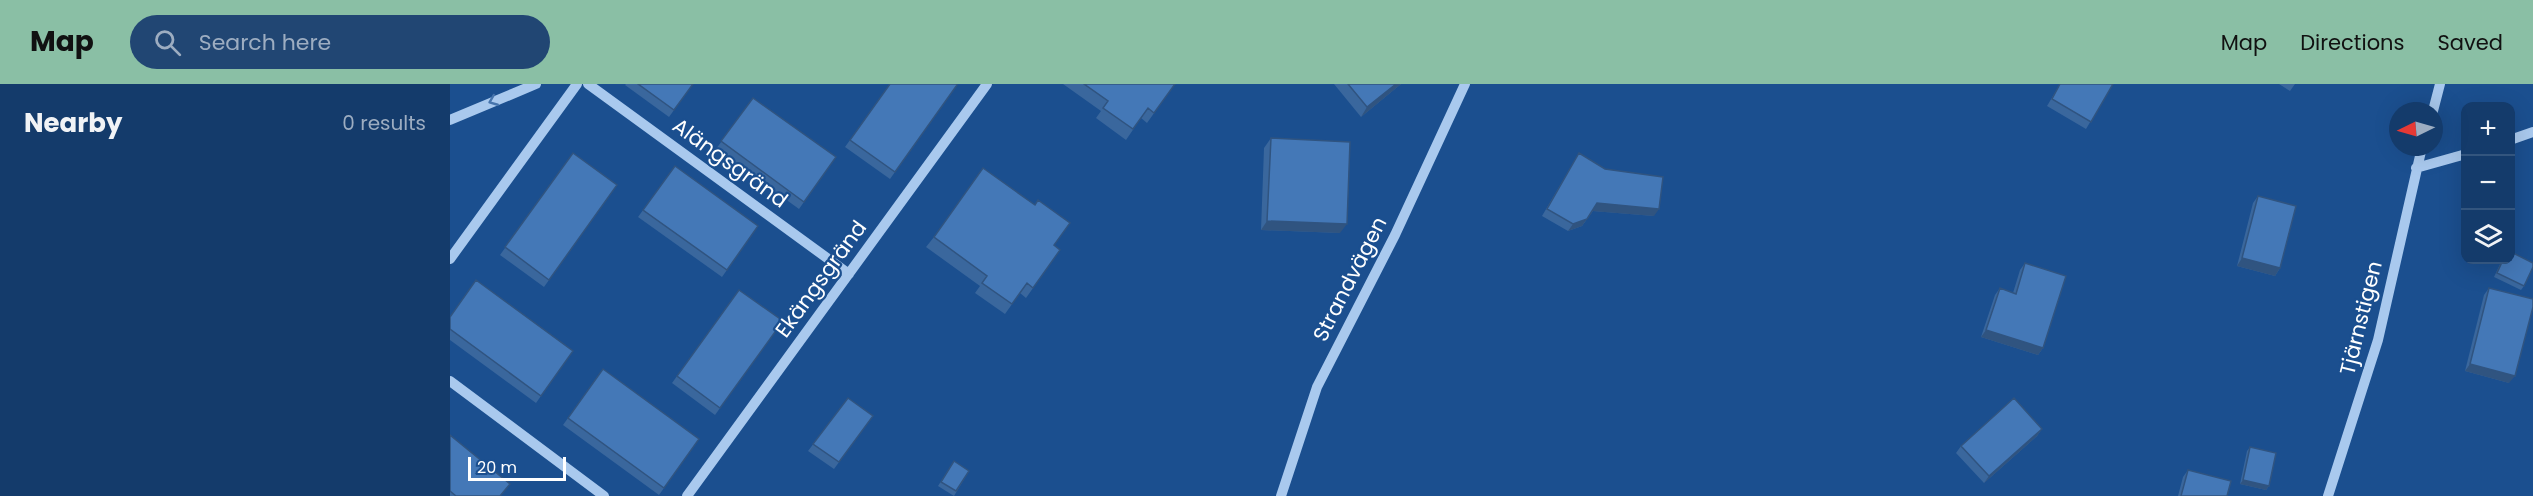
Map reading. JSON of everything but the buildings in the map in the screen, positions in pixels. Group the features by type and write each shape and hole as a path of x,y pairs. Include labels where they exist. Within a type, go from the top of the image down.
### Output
{"street":[{"path":"450,120 536,84"},
{"path":"450,259 577,84"},
{"name":"Alängsgränd","path":"588,84 849,274"},
{"name":"Ekängsgränd","path":"687,496 987,84"},
{"name":"Strandvägen","path":"1281,496 1317,387 1395,235 1465,84"},
{"path":"2435,102 2440,84"},
{"path":"2515,139 2533,132"},
{"path":"2416,168 2461,155"},
{"name":"Tjärnstigen","path":"2328,496 2378,340 2419,156"},
{"path":"450,381 604,496"}]}
